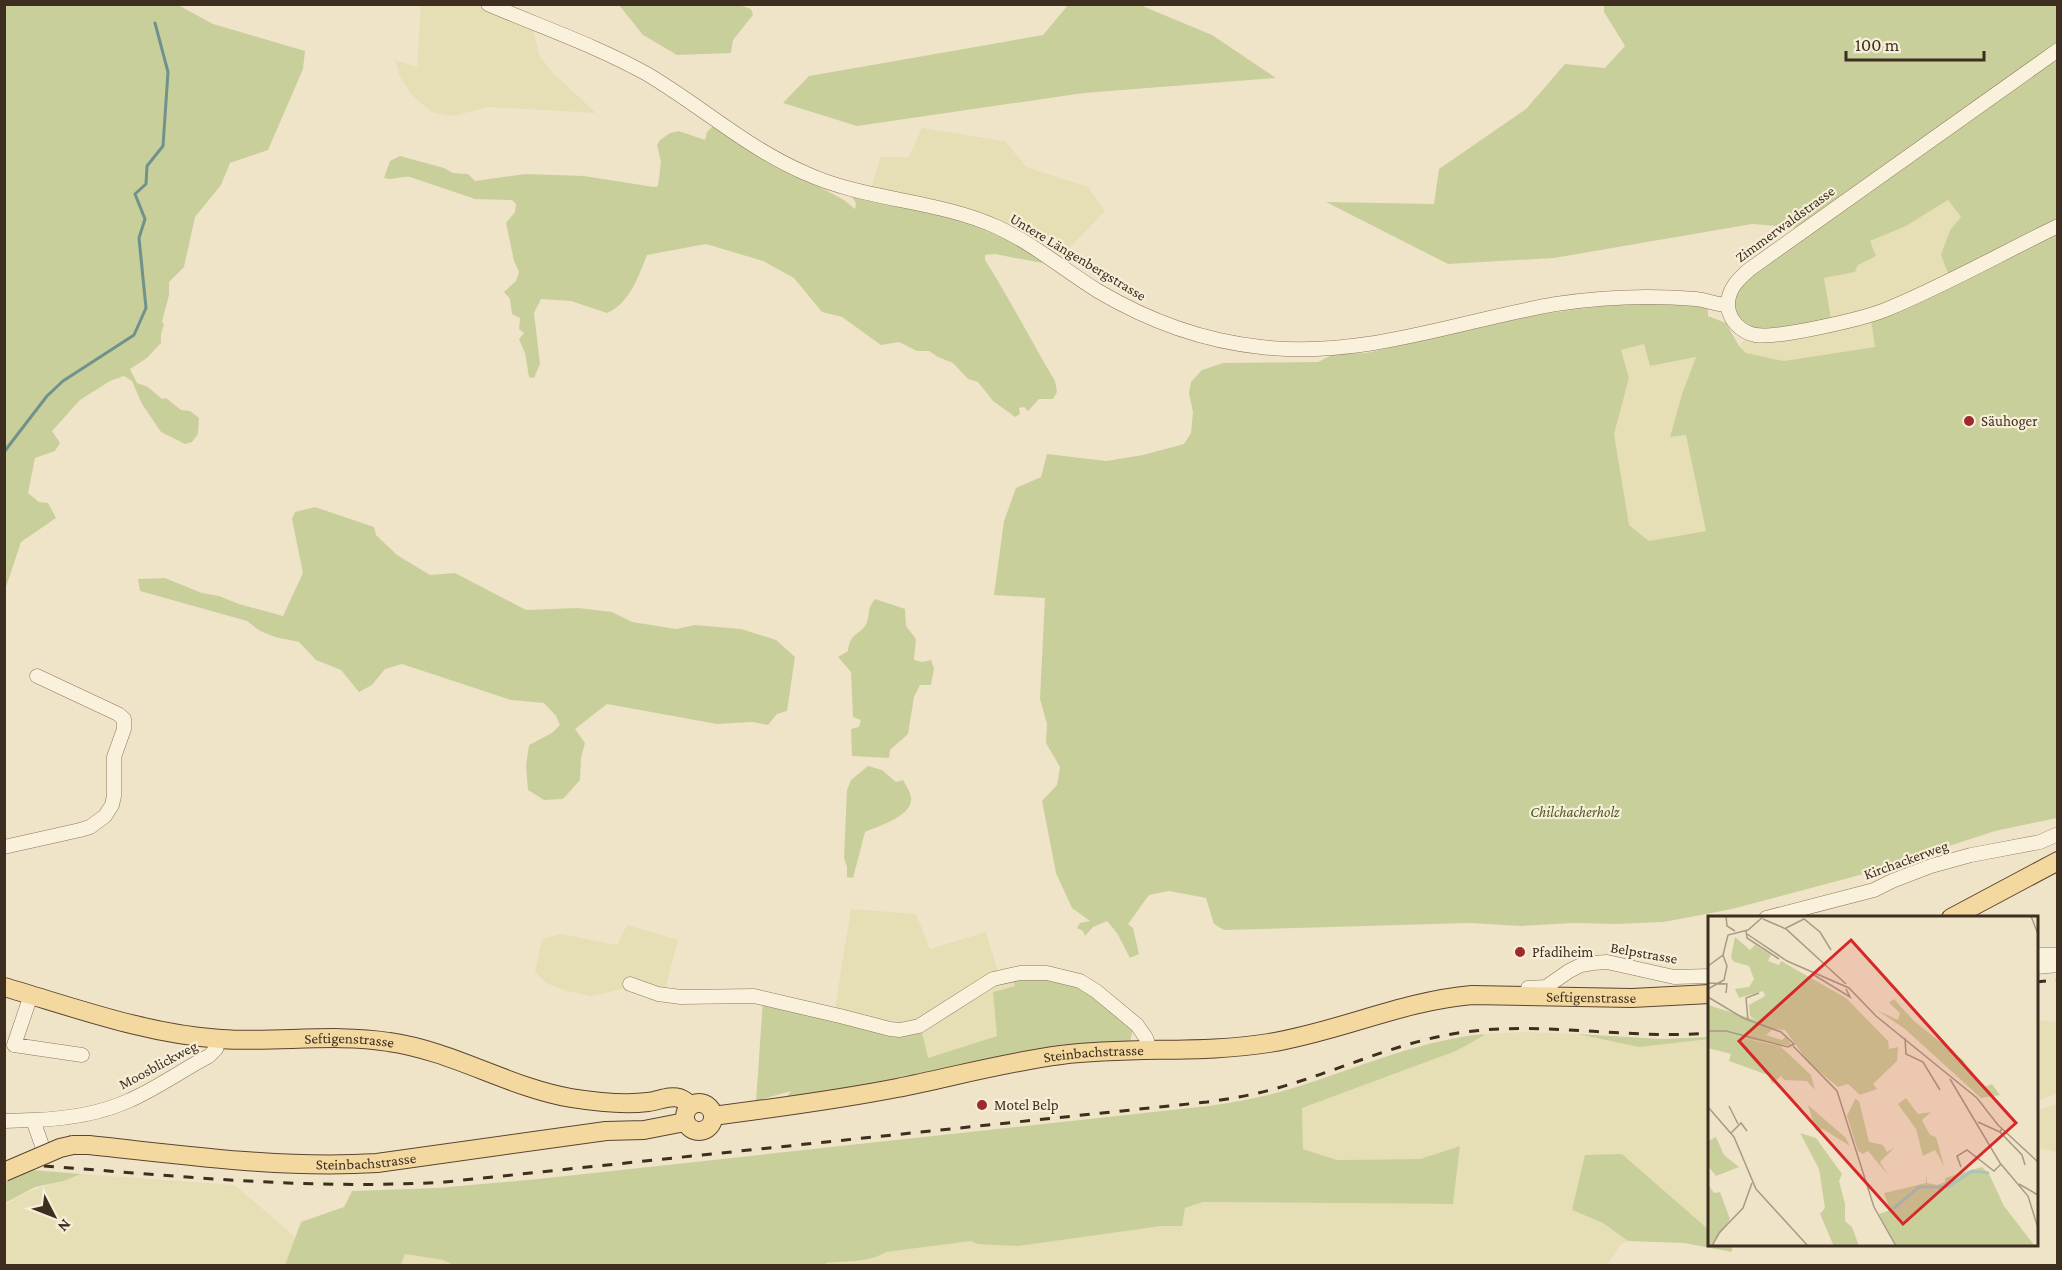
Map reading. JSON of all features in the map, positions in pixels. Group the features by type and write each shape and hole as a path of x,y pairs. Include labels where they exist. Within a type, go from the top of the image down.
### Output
{"main road":[{"path":"1955,916 2058,861"},
{"name":"Seftigenstrasse","path":"4,987 140,1027 172,1034 219,1039 351,1039 388,1042 438,1053 516,1084 548,1094 606,1102 649,1102 672,1097 679,1098 688,1113"},
{"name":"Seftigenstrasse","path":"1472,995 1632,999 1708,994"},
{"name":"Steinbachstrasse","path":"4,1172 44,1151 89,1144 192,1156 282,1163 340,1166 377,1163 606,1131 644,1130 688,1113 704,1103 710,1108 713,1116 854,1096 1060,1055 1095,1051 1208,1049 1272,1043 1420,1003 1472,995"}],"street":[{"name":"Untere Längenbergstrasse","path":"488,4 615,58 646,74 750,144 809,175 845,188 949,209 985,222 1027,242 1098,291 1128,307 1176,327 1230,342 1283,349 1351,347 1409,338 1557,304 1630,297 1706,300 1728,305"},
{"name":"Zimmerwaldstrasse","path":"1728,305 1732,288 1750,269 2058,50"},
{"path":"1728,305 1735,324 1747,333 1761,336 1791,332 1868,315 1914,297 2058,226"},
{"path":"4,847 90,827 105,816 112,805 114,796 114,757 124,729 124,719 118,714 37,676"},
{"name":"Kirchackerweg","path":"1774,916 1874,890 1931,866 1971,855 2040,842 2058,834"},
{"path":"2038,955 2058,955"},
{"name":"Belpstrasse","path":"1472,995 1499,989 1546,987 1569,971 1581,965 1593,963 1607,962 1674,976 1708,976"},
{"path":"2038,967 2058,965"},
{"path":"630,984 658,994 681,997 754,996 900,1030 919,1026 993,979 1020,973 1047,973 1080,981 1096,991 1137,1025 1146,1038 1150,1050"},
{"path":"31,994 14,1045 82,1055"},
{"name":"Moosblickweg","path":"33,1120 54,1120 87,1114 127,1102 209,1056 216,1049 219,1039"},
{"path":"4,1121 33,1120 44,1151"}],"shaded area":[{"path":"421,5 475,5 533,28 539,55 552,72 596,113 488,107 453,116 432,112 412,95 400,77 395,60 417,67"},
{"path":"922,128 1005,141 1026,167 1088,187 1105,211 1059,258 1036,244 870,190 881,157 909,157"},
{"path":"1948,200 1961,217 1950,230 1941,255 1949,274 1871,320 1875,347 1784,361 1746,353 1739,346 1824,278 1855,272 1870,241 1906,226"},
{"path":"1644,343 1650,366 1696,357 1682,394 1670,437 1686,435 1706,531 1649,541 1629,525 1613,435 1629,378 1621,350"},
{"path":"851,909 916,914 930,949 986,932 998,972 1012,971 1015,986 993,992 997,1036 928,1058 898,1035 835,1008"},
{"path":"627,925 678,940 662,1000 622,989 591,996 567,991 548,984 535,972 542,939 561,934 617,945"},
{"path":"2038,1020 2058,1022 2057,1094 2038,1101"},
{"path":"1524,1032 1577,1034 1639,1047 1708,1039 1708,1229 1622,1154 1572,1210 1603,1223 1628,1241 1620,1245 1607,1265 825,1266 826,1263 845,1260 858,1262 876,1258 885,1252 971,1241 977,1244 1161,1226 1182,1226 1185,1208 1203,1202 1453,1204 1460,1146 1420,1159 1337,1160 1303,1149 1302,1108 1456,1051 1484,1034"},
{"path":"2057,1104 2057,1152 2038,1148 2038,1110"},
{"path":"81,1174 235,1185 295,1237 285,1265 5,1265 4,1205 28,1192"},
{"path":"405,1254 443,1260 456,1265 401,1266"}],"green space":[{"path":"5,4 178,5 213,24 305,51 303,69 268,150 230,163 221,185 195,217 184,267 169,282 161,343 147,358 130,369 137,383 148,387 162,399 166,398 181,410 190,411 199,418 198,434 192,442 185,444 161,432 142,404 132,381 124,376 110,381 80,400 52,431 60,443 55,451 35,458 28,493 39,502 48,503 56,518 21,542 5,590"},
{"path":"619,5 739,5 751,9 753,15 733,40 731,53 677,55 643,35"},
{"path":"1068,5 1140,5 1212,35 1276,78 1084,93 857,126 783,103 809,76 1043,35"},
{"name":"Chilchacherholz","path":"1604,5 2057,5 2057,818 1995,831 1860,875 1732,909 1664,922 1521,926 1469,923 1224,930 1214,924 1206,898 1169,891 1149,895 1128,924 1133,928 1139,954 1130,958 1117,933 1107,921 1093,927 1085,936 1083,931 1077,928 1080,923 1090,921 1072,908 1056,873 1042,801 1057,785 1060,767 1046,743 1047,724 1040,699 1045,598 994,595 1004,521 1016,488 1041,477 1047,454 1106,461 1143,455 1184,444 1191,433 1193,412 1189,393 1191,382 1202,370 1223,363 1318,362 1334,354 1366,353 1535,315 1617,304 1655,303 1702,305 1708,310 1708,316 1726,323 1739,346 1746,353 1784,361 1875,347 1871,320 1952,283 1941,255 1950,230 1961,217 1948,200 1906,226 1870,241 1876,256 1858,265 1855,272 1824,278 1831,319 1777,329 1762,329 1740,320 1735,309 1736,295 1748,275 1800,228 1752,224 1554,258 1448,264 1326,202 1434,204 1439,169 1526,109 1565,64 1605,68 1625,46 1604,12","holes":["1644,344 1650,366 1696,357 1682,394 1670,437 1686,435 1706,531 1649,541 1629,525 1614,434 1629,378 1621,350"]},
{"path":"714,125 773,162 844,200 855,209 856,203 849,193 939,212 1011,241 1043,259 1042,263 995,254 985,255 985,260 1055,381 1057,392 1053,399 1039,399 1028,411 1024,407 1019,408 1020,414 1015,417 993,401 978,382 968,379 953,363 929,351 917,351 899,342 881,345 842,317 822,312 794,278 763,261 706,244 647,255 627,296 615,309 607,313 571,301 541,299 534,313 540,364 534,378 529,377 525,353 519,339 524,333 519,329 520,318 512,314 510,299 504,292 516,281 519,272 514,261 506,223 515,212 516,204 512,200 475,199 410,177 384,178 390,161 400,156 444,168 453,173 468,174 475,181 525,174 584,176 654,187 658,186 661,162 657,145 660,140 670,133 679,131 705,140 707,132"},
{"path":"315,507 374,527 376,535 397,555 430,575 455,573 526,610 578,608 612,612 632,622 676,629 695,625 741,629 776,640 795,657 787,711 777,714 768,725 753,722 717,724 607,704 575,729 585,743 581,758 580,780 563,799 544,800 528,790 526,766 529,745 552,733 560,725 556,716 544,703 511,700 402,664 385,669 372,685 359,692 341,670 316,660 299,642 260,631 247,621 140,591 138,579 165,578 202,593 283,616 303,573 292,519 295,512"},
{"path":"875,599 905,609 906,626 916,639 914,660 922,662 931,660 934,668 931,685 920,685 914,697 908,734 890,750 889,758 852,756 851,729 859,727 861,720 853,717 851,672 838,657 848,651 851,640 865,626"},
{"path":"868,766 882,770 896,782 903,780 911,797 907,810 901,815 865,832 853,878 847,877 844,858 847,790 851,780"},
{"path":"1013,977 1056,979 1086,989 1133,1029 1130,1042 785,1099 791,1091 756,1101 763,1000 898,1035 922,1033 928,1058 997,1036 993,992 1015,986"},
{"path":"1484,1034 1456,1051 1302,1108 1303,1149 1337,1160 1420,1159 1460,1146 1453,1204 1203,1202 1185,1208 1182,1226 1161,1226 1018,1246 977,1244 971,1241 886,1252 864,1260 826,1263 825,1265 456,1266 443,1260 405,1254 401,1265 285,1265 301,1222 344,1207 352,1191 438,1188 538,1179 1208,1106 1276,1093 1405,1051"},
{"path":"1577,1034 1662,1039 1708,1037 1708,1039 1639,1047"},
{"path":"1622,1154 1708,1229 1708,1246 1732,1246 1732,1252 1684,1243 1628,1241 1603,1223 1572,1210 1585,1155"},
{"path":"32,1170 81,1174 63,1181 35,1187 5,1201 5,1180"}],"waterway":[{"path":"4,452 47,396 63,381 134,335 146,308 139,238 145,219 135,194 146,184 147,166 163,146 168,72 155,23"}],"railway":[{"path":"2038,982 2058,980"},
{"path":"4,1163 280,1183 445,1182 1216,1101 1274,1089 1388,1051 1458,1033 1521,1028 1647,1034 1708,1033"}],"place":[{"name":"Säuhoger","path":"1969,421"},
{"name":"Pfadiheim","path":"1520,952"},
{"name":"Motel Belp","path":"982,1105"}]}
